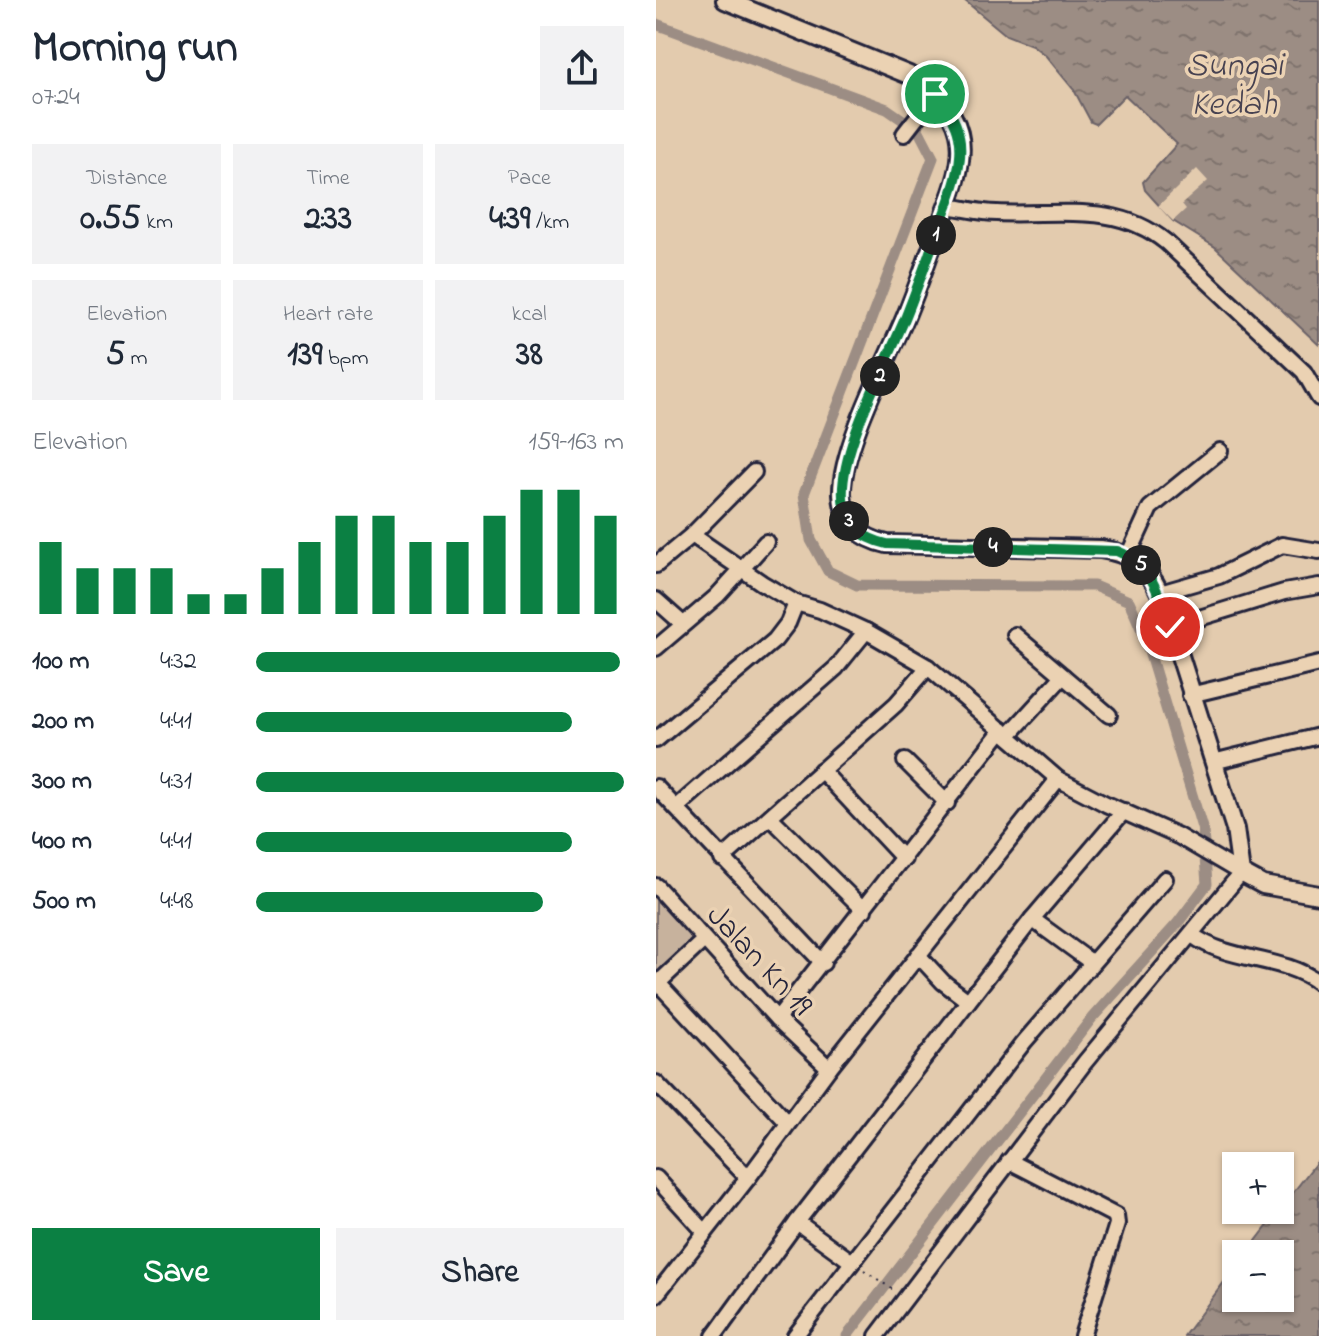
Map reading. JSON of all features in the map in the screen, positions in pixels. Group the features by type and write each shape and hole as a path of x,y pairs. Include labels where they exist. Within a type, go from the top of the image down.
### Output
{"main road":[{"path":"725,0 903,72 935,94 952,115 959,134 958,167 947,206 907,315 852,448 842,487 843,505 849,520 865,537 887,544 1101,549 1128,556 1143,566 1160,593 1235,829 1236,870 1258,883 1319,895"}],"street":[{"path":"909,126 935,94"},
{"path":"947,206 991,213 1046,211 1094,214 1118,217 1141,225 1166,242 1287,356 1307,377 1319,398"},
{"path":"1128,556 1150,508 1220,451"},
{"path":"656,565 692,535 754,472"},
{"path":"692,535 796,603 820,610 866,631 928,667 1058,779 1178,836 1236,870 1192,935 1085,1062 1009,1161 884,1333"},
{"path":"656,648 717,596 766,542"},
{"path":"1160,593 1219,576 1282,545 1319,551"},
{"path":"1170,627 1284,592 1319,586"},
{"path":"656,600 683,624"},
{"path":"656,740 775,640 788,623 796,603"},
{"path":"676,808 836,668 866,631"},
{"path":"1015,635 1109,715"},
{"path":"1190,695 1319,664"},
{"path":"722,859 896,704 928,667"},
{"path":"777,1019 1005,733 1063,676"},
{"path":"1213,762 1319,736"},
{"path":"905,761 947,803"},
{"path":"821,770 904,859"},
{"path":"659,1286 748,1178 787,1122 1058,779"},
{"path":"656,787 823,963"},
{"path":"714,1336 797,1222 1032,919 1124,811"},
{"path":"771,818 864,910"},
{"path":"795,1336 1007,1063 1165,879"},
{"name":"Jalan Kn 19","path":"656,886 777,1019 829,1068"},
{"path":"1032,919 1091,962"},
{"path":"1192,935 1214,949 1292,969 1319,983"},
{"path":"704,940 657,984 787,1122"},
{"path":"918,955 943,982 968,1001"},
{"path":"656,1083 748,1178"},
{"path":"1009,1161 1116,1216 1117,1224 1082,1336"},
{"path":"656,1178 704,1231"},
{"path":"797,1222 852,1262"}],"path":[{"path":"867,1272 901,1296"}],"shaded area":[{"path":"656,897 697,940 656,977"}],"water":[{"name":"Sungai Kedah","path":"964,0 1319,0 1319,345 1215,247 1173,221 1145,190 1143,182 1177,144 1125,95 1096,124 1091,122 1074,90 1046,56 1032,45 1006,35"},
{"path":"1319,1159 1319,1336 1184,1336 1222,1285 1222,1312 1294,1312 1294,1240 1257,1240 1269,1224 1294,1224 1294,1192"}],"pier":[{"path":"1197,169 1208,181 1182,204 1186,209 1173,221 1158,206"}],"waterway":[{"path":"656,24 887,109 919,131 933,158 804,494 811,540 828,571 857,585 1094,586 1129,601 1144,635 1203,831 1207,884 1177,924 1092,1018 847,1336"}],"route":[{"path":"935,94 952,115 959,134 958,167 907,315 852,448 842,487 843,505 851,525 875,541 904,546 1117,551 1143,566 1153,579 1170,627"}]}
